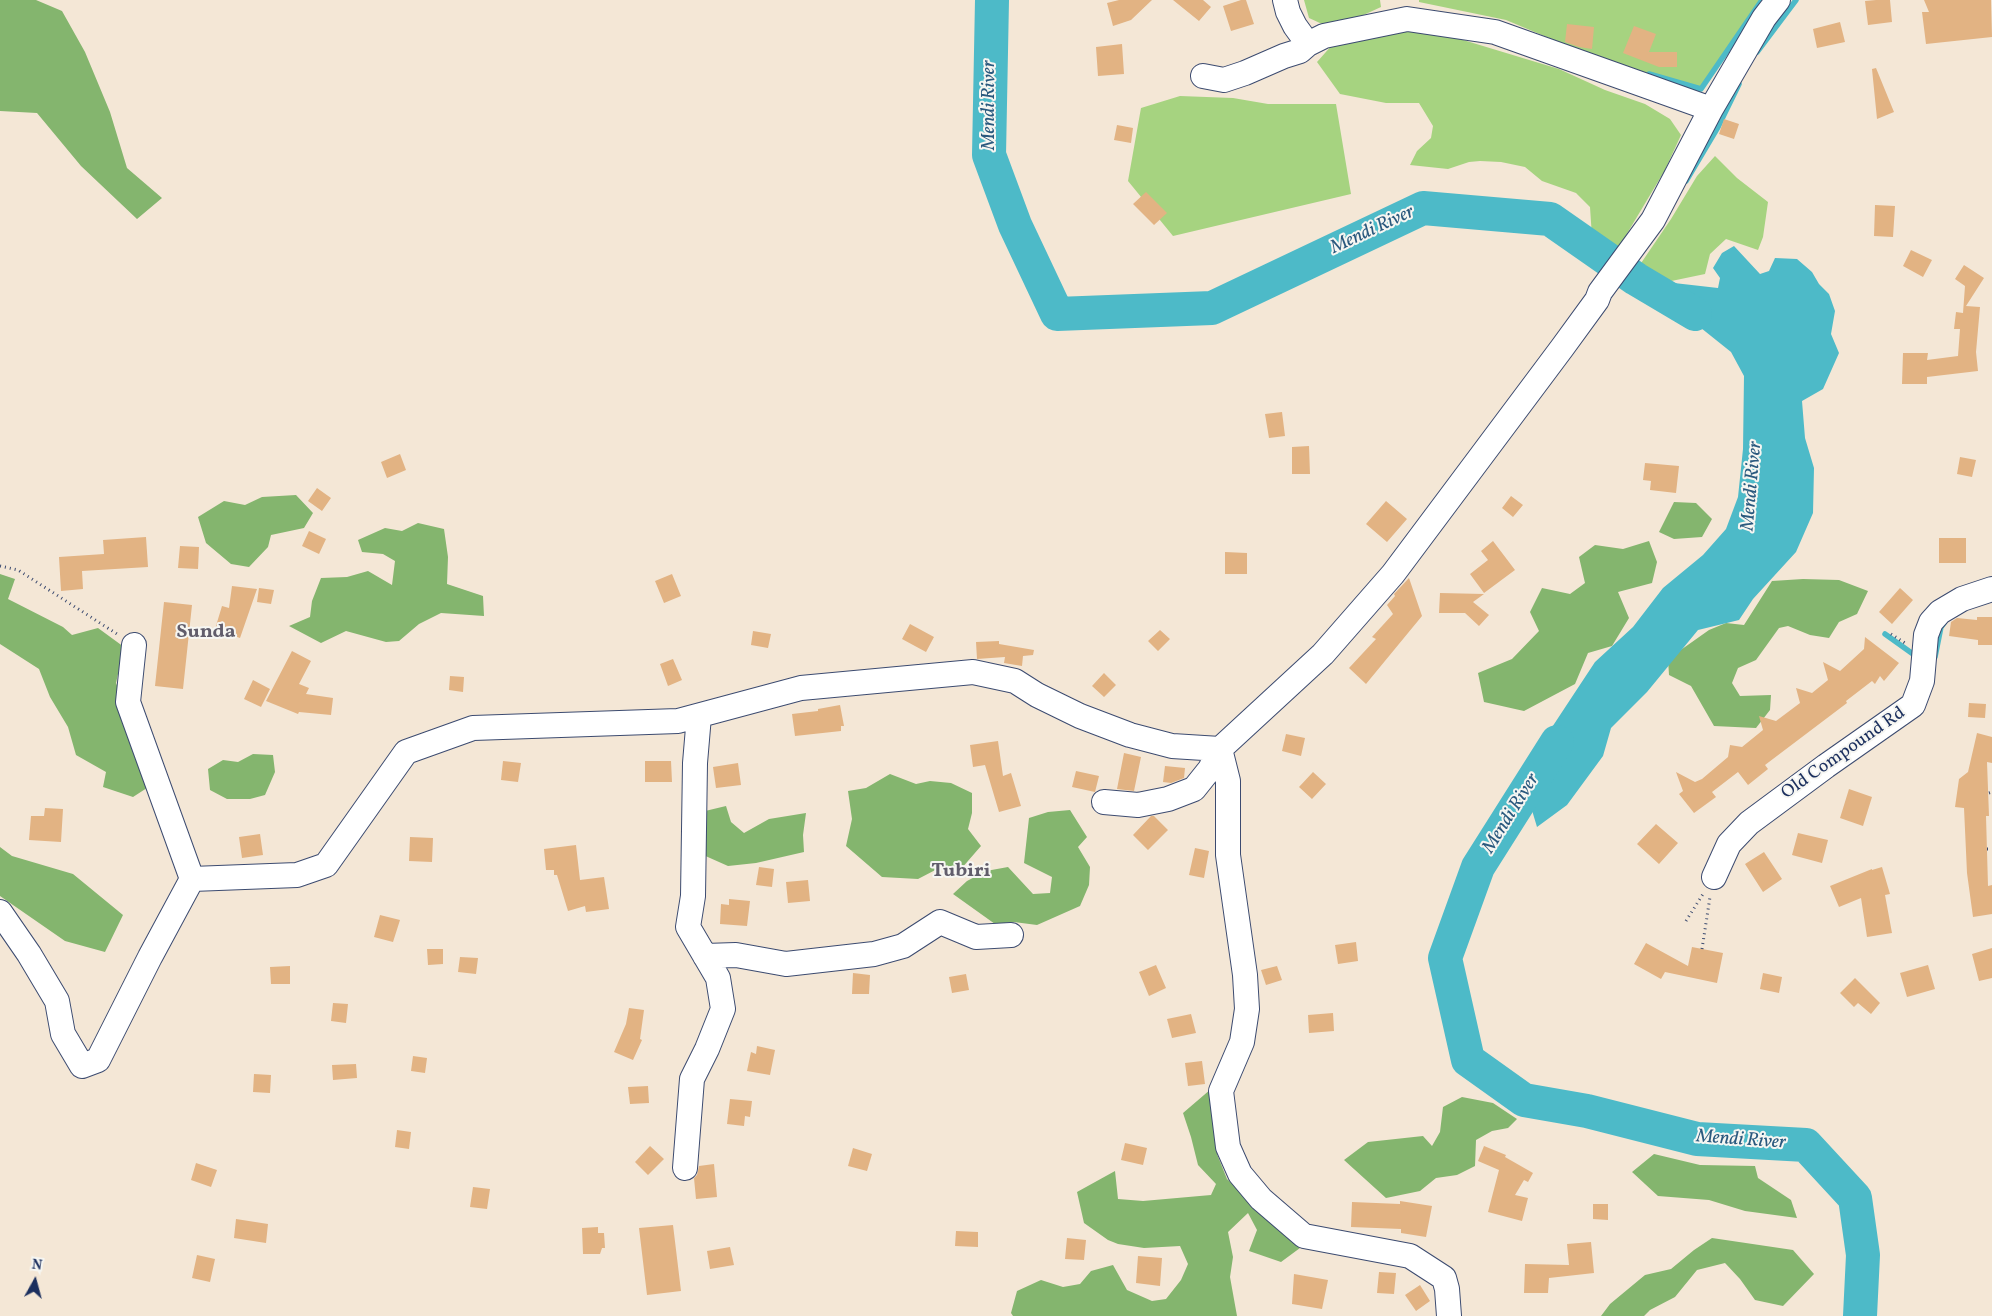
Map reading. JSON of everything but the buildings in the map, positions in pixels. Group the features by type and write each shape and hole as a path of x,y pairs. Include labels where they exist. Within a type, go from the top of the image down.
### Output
{"street":[{"path":"1285,0 1288,12 1295,26 1308,44"},
{"path":"1104,802 1138,805 1168,799 1194,789 1210,769 1220,750 1322,654 1393,574 1562,348 1597,300 1600,292 1654,220 1711,109 1764,18 1778,0"},
{"path":"1203,76 1224,80 1245,74 1284,56 1300,51 1308,44 1324,36 1407,18 1494,32 1711,109"},
{"name":"Old Compound Rd","path":"1714,876 1729,844 1749,823 1913,705 1922,681 1926,635 1931,622 1940,612 1962,599 1992,589"},
{"path":"0,912 30,954 57,1001 63,1034 82,1066 98,1060 192,879 128,702 134,645"},
{"path":"192,879 297,875 326,865 406,752 473,728 678,721 801,688 973,672 1015,682 1080,716 1130,735 1172,746 1220,750"},
{"path":"685,1168 692,1079 707,1049 722,1009 718,978 688,927 693,896 695,763 699,716"},
{"path":"1220,750 1228,782 1228,855 1245,975 1247,1008 1242,1042 1221,1091 1228,1147 1240,1174 1260,1199 1304,1236 1410,1256 1444,1278 1447,1289 1449,1316"},
{"path":"705,956 736,955 786,964 874,954 903,946 940,922 976,937 1011,935"}],"path":[{"path":"0,566 18,570 134,645"},
{"path":"1986,850 1992,849"},
{"path":"1686,921 1714,876"},
{"path":"1702,949 1714,876"}],"green space":[{"path":"0,0 36,0 62,11 85,52 110,112 127,168 162,198 137,219 81,166 37,113 0,111"},
{"path":"1304,0 1380,0 1381,7 1333,29 1309,18"},
{"path":"1419,0 1762,0 1701,89 1611,64 1506,20 1419,2"},
{"path":"1407,28 1450,36 1559,69 1605,90 1645,104 1670,119 1681,135 1665,170 1616,252 1598,259 1592,237 1590,207 1576,193 1542,181 1525,167 1501,162 1480,161 1469,162 1448,169 1410,165 1417,151 1431,138 1433,126 1419,103 1386,103 1340,94 1317,62 1333,44"},
{"path":"1180,96 1233,98 1268,104 1336,104 1351,194 1173,236 1128,181 1141,108"},
{"path":"1715,156 1737,178 1768,202 1763,237 1758,250 1726,239 1710,254 1705,274 1657,284 1635,272 1697,176"},
{"path":"296,495 313,513 304,528 271,535 268,547 249,567 231,564 206,543 198,517 224,501 245,505 262,497"},
{"path":"1674,502 1696,503 1712,519 1702,537 1674,539 1659,532"},
{"path":"418,523 444,529 448,557 447,584 483,596 484,616 441,613 419,624 399,641 386,642 346,631 321,643 289,626 310,617 312,601 321,578 347,577 368,571 392,585 395,561 383,554 362,552 358,540 385,528 402,531"},
{"path":"1649,541 1657,562 1652,583 1618,592 1629,618 1612,646 1588,653 1575,684 1524,711 1484,702 1478,673 1512,659 1539,631 1530,612 1542,588 1570,594 1585,583 1579,557 1595,545 1623,549"},
{"path":"0,574 15,579 8,599 63,627 72,635 98,628 124,647 116,683 141,748 150,786 133,797 103,787 106,772 76,755 68,727 50,697 39,669 0,644"},
{"path":"1803,579 1839,580 1868,591 1857,614 1839,622 1829,638 1810,635 1788,626 1779,628 1756,660 1738,668 1732,683 1740,696 1771,695 1770,710 1756,728 1714,726 1691,686 1669,675 1668,659 1709,630 1726,623 1744,625 1772,581"},
{"path":"253,754 273,755 275,772 265,795 250,799 227,799 210,790 208,769 223,760 238,762"},
{"path":"890,774 916,784 930,781 951,783 972,793 972,813 968,829 981,846 954,877 943,866 918,879 882,877 846,846 852,819 848,791 866,788"},
{"path":"726,806 731,822 744,833 769,819 806,813 803,835 804,852 756,863 728,866 701,854 701,812"},
{"path":"1070,810 1087,837 1078,847 1090,867 1089,885 1080,906 1037,925 1014,922 995,924 953,894 967,881 986,871 1008,867 1033,894 1050,893 1052,877 1024,863 1029,818 1048,812"},
{"path":"0,847 12,856 73,874 123,915 105,952 65,941 0,896"},
{"path":"1211,1089 1216,1116 1217,1154 1227,1179 1300,1248 1281,1262 1249,1251 1257,1230 1248,1213 1228,1232 1233,1257 1230,1277 1237,1316 1013,1316 1011,1313 1017,1291 1041,1280 1063,1287 1080,1284 1091,1271 1113,1265 1127,1290 1152,1301 1166,1299 1181,1280 1188,1264 1180,1246 1144,1248 1118,1244 1108,1240 1084,1223 1077,1192 1115,1171 1118,1199 1143,1201 1211,1195 1216,1184 1198,1165 1183,1113"},
{"path":"1462,1097 1493,1103 1517,1119 1508,1128 1492,1131 1476,1140 1475,1166 1457,1175 1436,1178 1420,1191 1386,1198 1344,1160 1368,1142 1423,1136 1432,1146 1440,1132 1443,1107"},
{"path":"1654,1154 1700,1165 1755,1166 1758,1178 1791,1200 1797,1218 1745,1211 1709,1200 1658,1196 1632,1172"},
{"path":"1712,1238 1793,1250 1814,1274 1783,1306 1755,1300 1740,1279 1725,1263 1697,1270 1675,1297 1650,1310 1644,1316 1601,1316 1610,1304 1645,1275 1671,1269"}],"water":[{"path":"1734,246 1760,274 1769,271 1775,258 1797,259 1812,272 1819,284 1829,294 1835,311 1831,334 1839,353 1823,389 1802,401 1805,438 1814,468 1813,513 1796,552 1753,599 1739,620 1698,630 1647,692 1611,728 1603,756 1567,805 1537,827 1531,807 1535,753 1595,662 1633,627 1663,588 1703,555 1726,529 1738,497 1743,449 1744,376 1731,352 1691,320 1641,298 1674,283 1718,288 1720,278 1713,268 1722,253"}],"waterway":[{"name":"Mendi River","path":"992,0 989,155 1015,225 1057,314 1212,308 1423,208 1550,219 1636,279 1695,314"},
{"path":"1649,74 1701,89 1762,0"},
{"path":"1757,52 1796,0"},
{"path":"1686,181 1718,127 1739,84"},
{"path":"1935,657 1941,627 1944,623"},
{"path":"1885,634 1913,654"},
{"name":"Mendi River","path":"1557,742 1478,867 1445,958 1468,1060 1524,1100 1587,1111 1697,1139 1806,1145 1855,1198 1863,1255 1860,1316"}],"district":[{"name":"Sunda","path":"206,633"},
{"name":"Tubiri","path":"961,872"}]}
